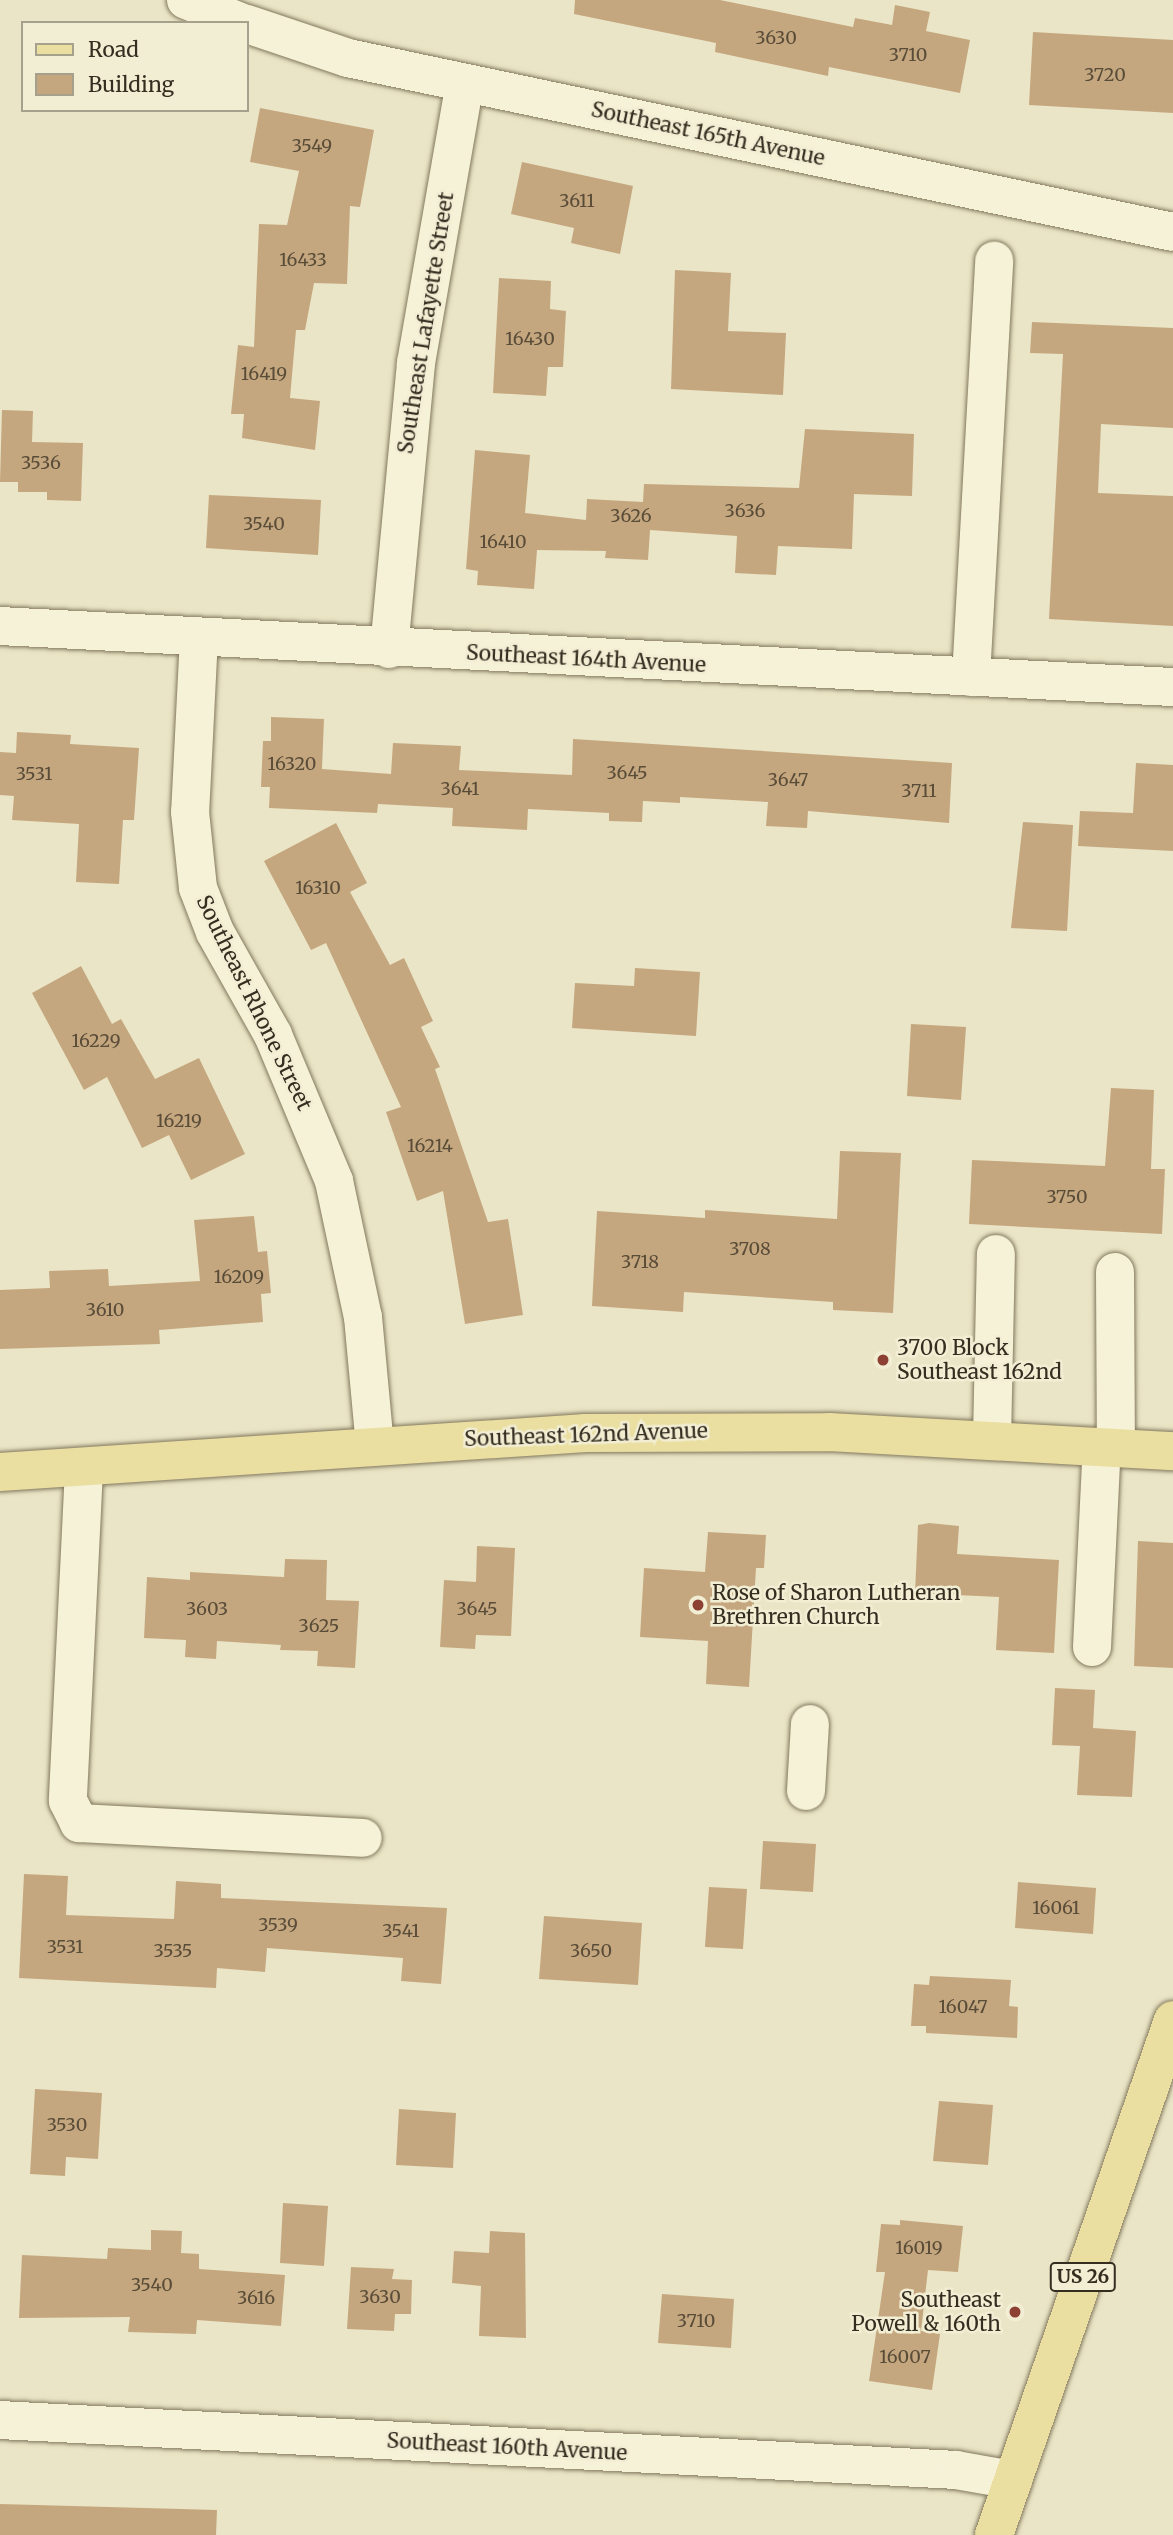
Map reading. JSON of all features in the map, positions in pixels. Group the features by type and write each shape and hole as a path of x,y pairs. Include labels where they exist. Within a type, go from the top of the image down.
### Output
{"main road":[{"name":"Southeast 162nd Avenue","path":"0,1472 84,1469 375,1446 728,1430 992,1440 1173,1451"},
{"name":"US 26","path":"994,2535 1173,2020"}],"street":[{"name":"Southeast 165th Avenue","path":"186,0 240,21"},
{"name":"Southeast 165th Avenue","path":"248,24 348,58 1173,232"},
{"name":"Southeast Lafayette Street","path":"389,649 416,363 465,83"},
{"path":"971,677 994,261"},
{"name":"Southeast 164th Avenue","path":"0,626 389,649 1173,687"},
{"name":"Southeast Rhone Street","path":"199,637 190,812 198,888 215,932 273,1035 334,1181 363,1317 375,1446"},
{"path":"992,1440 996,1254"},
{"path":"1092,1647 1109,1447 1115,1272"},
{"path":"84,1469 68,1801 79,1823 363,1838"},
{"path":"806,1791 810,1724"},
{"name":"Southeast 160th Avenue","path":"0,2420 956,2470 1013,2480"}],"building":[{"path":"575,0 720,0 853,27 855,18 892,25 895,5 930,12 926,31 970,40 960,93 829,67 828,76 715,52 716,43 574,14"},
{"path":"1033,32 1173,40 1173,113 1029,105"},
{"path":"260,108 374,130 360,207 350,206 347,284 314,283 305,330 296,330 290,398 320,401 315,450 242,438 244,414 231,414 238,345 254,347 259,224 287,225 299,171 250,162"},
{"path":"522,162 633,186 620,254 571,243 574,228 511,214"},
{"path":"675,270 731,273 728,331 786,333 783,395 671,389"},
{"path":"499,278 551,281 550,309 566,311 563,367 548,367 546,396 493,393"},
{"path":"1032,322 1173,328 1173,428 1101,424 1098,493 1173,496 1173,626 1049,619 1063,354 1030,353"},
{"path":"2,410 33,411 32,442 83,443 81,501 47,500 47,492 18,492 18,482 0,482"},
{"path":"805,429 914,434 912,496 854,494 852,549 778,546 776,575 735,573 737,536 650,530 648,560 605,558 606,551 537,550 534,589 477,585 478,571 466,569 475,450 530,455 525,513 586,520 587,499 643,502 644,484 799,488"},
{"path":"209,495 321,500 318,555 206,548"},
{"path":"271,717 324,719 322,769 391,774 393,743 461,746 459,770 572,775 573,739 952,763 949,823 808,811 807,828 766,826 768,802 680,797 680,803 643,801 642,822 609,821 609,813 528,809 527,830 452,826 453,808 378,804 377,813 269,808 270,787 261,787 263,741 271,741"},
{"path":"17,732 71,735 70,744 139,748 134,820 123,820 119,884 76,882 79,824 12,820 14,796 0,795 0,752 16,753"},
{"path":"1136,763 1173,765 1173,851 1078,846 1080,811 1133,813"},
{"path":"1023,822 1073,825 1067,931 1011,928"},
{"path":"336,823 367,883 350,892 390,965 404,958 433,1021 421,1027 440,1067 435,1069 488,1222 508,1219 523,1315 465,1324 443,1191 417,1201 386,1112 401,1107 326,943 311,950 264,861"},
{"path":"81,966 112,1024 121,1019 155,1079 199,1058 245,1154 191,1180 169,1135 142,1148 107,1077 84,1090 32,993"},
{"path":"635,968 700,972 696,1036 572,1028 575,983 634,986"},
{"path":"911,1024 966,1027 961,1100 907,1096"},
{"path":"1111,1088 1154,1090 1151,1169 1165,1169 1162,1234 969,1224 972,1160 1105,1166"},
{"path":"840,1151 901,1153 893,1313 833,1310 833,1302 684,1292 683,1312 592,1306 597,1211 705,1218 705,1210 837,1219"},
{"path":"254,1216 258,1252 267,1251 271,1293 261,1294 263,1322 159,1330 160,1344 0,1349 0,1290 50,1288 49,1271 108,1269 109,1286 200,1281 194,1220"},
{"path":"929,1523 959,1526 957,1554 1059,1560 1054,1653 996,1650 999,1597 915,1593 918,1525"},
{"name":"Rose of Sharon Lutheran Brethren Church","path":"708,1532 766,1535 764,1568 756,1568 749,1687 706,1684 708,1641 640,1637 644,1568 705,1572"},
{"path":"1138,1541 1173,1543 1173,1668 1134,1666"},
{"path":"477,1546 515,1548 511,1636 476,1635 475,1649 440,1647 444,1580 476,1582"},
{"path":"285,1559 327,1560 326,1600 359,1601 355,1668 317,1666 318,1651 280,1650 281,1645 217,1641 216,1659 185,1657 186,1640 144,1638 147,1577 190,1580 190,1572 284,1577"},
{"path":"1055,1688 1095,1690 1093,1728 1136,1731 1132,1797 1077,1795 1080,1746 1052,1745"},
{"path":"763,1841 816,1844 813,1892 760,1889"},
{"path":"24,1874 68,1876 66,1915 174,1919 176,1881 221,1884 221,1898 447,1908 441,1984 401,1981 403,1958 267,1948 265,1972 217,1968 216,1988 19,1978"},
{"path":"1018,1882 1096,1888 1093,1934 1015,1928"},
{"path":"709,1887 747,1889 743,1949 705,1947"},
{"path":"544,1916 642,1923 638,1985 539,1979"},
{"path":"930,1976 1011,1980 1009,2006 1018,2007 1017,2038 926,2033 926,2026 911,2026 914,1984 929,1985"},
{"path":"35,2089 102,2093 98,2159 66,2157 65,2176 30,2174"},
{"path":"939,2101 993,2105 988,2165 933,2161"},
{"path":"399,2109 456,2113 453,2168 396,2165"},
{"path":"283,2203 328,2206 324,2266 280,2263"},
{"path":"900,2220 963,2226 958,2272 928,2270 921,2331 940,2334 932,2390 869,2381 885,2272 876,2272 881,2224 900,2225"},
{"path":"151,2230 182,2231 181,2253 199,2254 199,2269 285,2275 281,2326 197,2320 196,2334 128,2332 130,2317 19,2318 22,2255 107,2259 108,2248 151,2250"},
{"path":"490,2231 525,2233 526,2338 479,2336 481,2286 452,2283 454,2251 489,2253"},
{"path":"351,2267 394,2269 392,2279 412,2280 411,2314 395,2314 394,2331 347,2329"},
{"path":"662,2294 734,2299 731,2348 658,2343"},
{"path":"0,2504 217,2510 216,2535 0,2535"}],"place":[{"name":"3700 Block Southeast 162nd","path":"883,1360"},
{"name":"Rose of Sharon Lutheran Brethren Church","path":"698,1605"},
{"name":"Southeast Powell & 160th","path":"1015,2312"}]}
